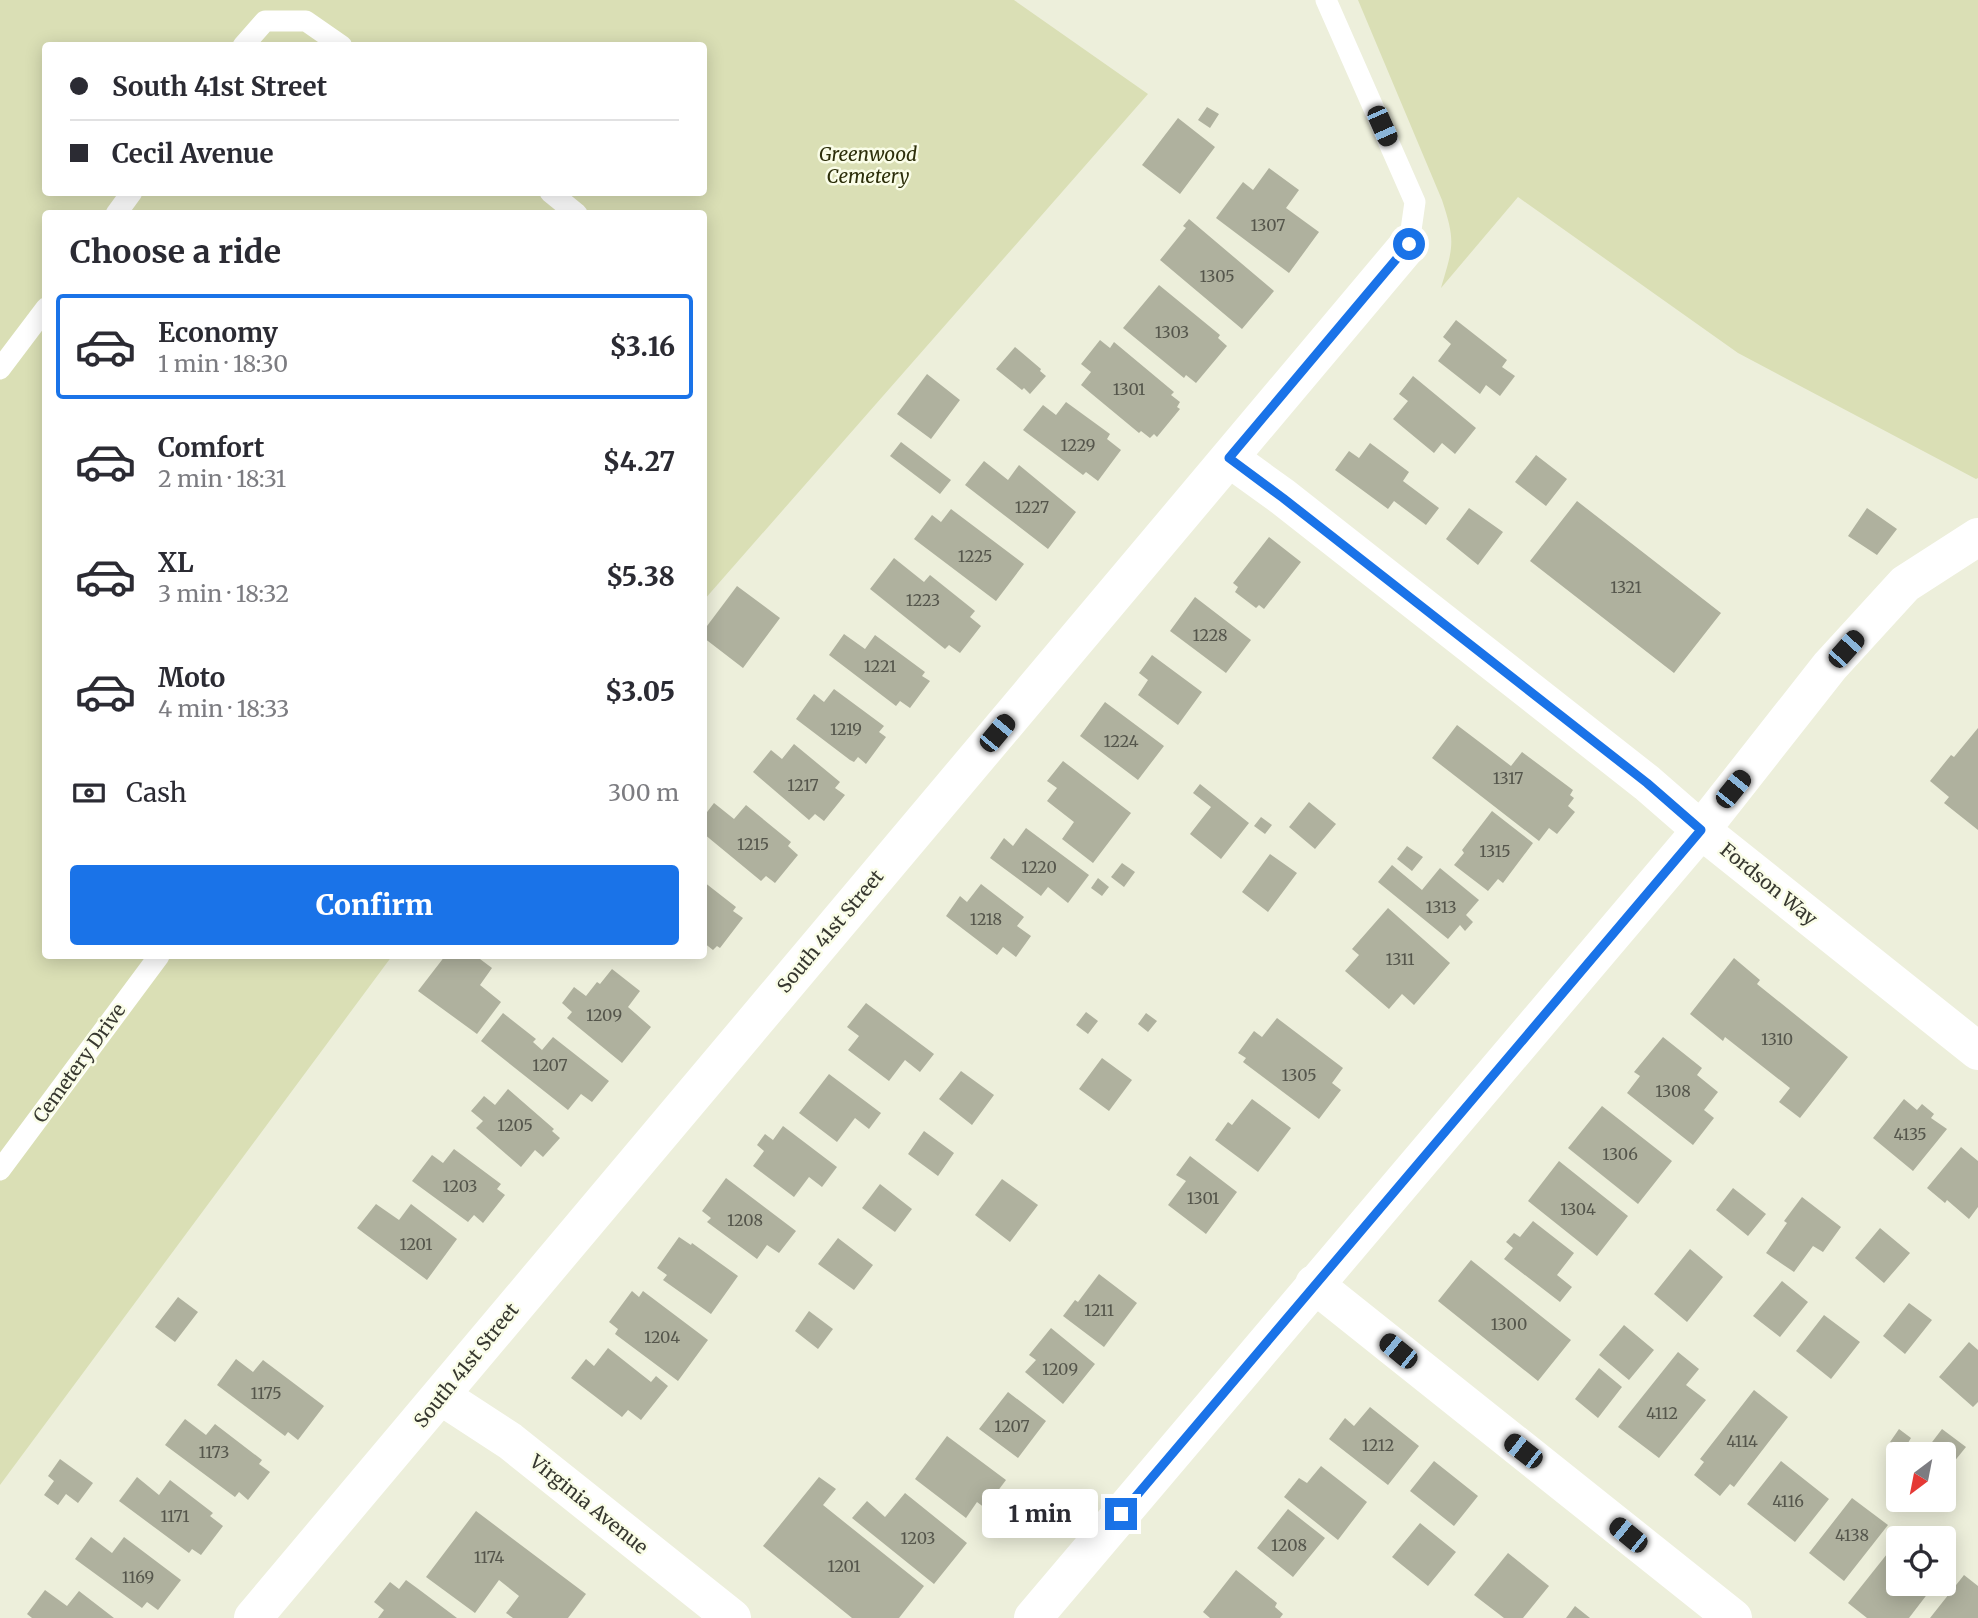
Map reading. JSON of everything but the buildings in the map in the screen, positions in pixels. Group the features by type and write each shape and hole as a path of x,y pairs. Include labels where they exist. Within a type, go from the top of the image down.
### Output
{"street":[{"name":"South 41st Street","path":"253,1618 1409,244"},
{"name":"Fordson Way","path":"1229,458 1647,783 1701,830 1978,1051"},
{"path":"1033,1618 1701,830 1830,666 1905,584 1978,537"},
{"path":"1314,1284 1733,1618"},
{"name":"Virginia Avenue","path":"441,1396 510,1441 732,1618"}],"lane":[{"path":"1326,0 1415,202 1409,244"},
{"path":"247,42 265,21 306,21 336,42"},
{"path":"555,196 572,210"},
{"path":"0,369 42,313"},
{"name":"Cemetery Drive","path":"0,1170 157,959"}],"green space":[{"name":"Greenwood Cemetery","path":"0,0 1014,0 1148,94 707,597 707,210 42,210 42,959 390,959 0,1485"},
{"path":"1358,0 1978,0 1978,478 1738,353 1518,197 1441,288 1451,244 1442,200"}],"route":[{"path":"1121,1514 1701,830 1647,783 1229,458 1409,244"}]}
